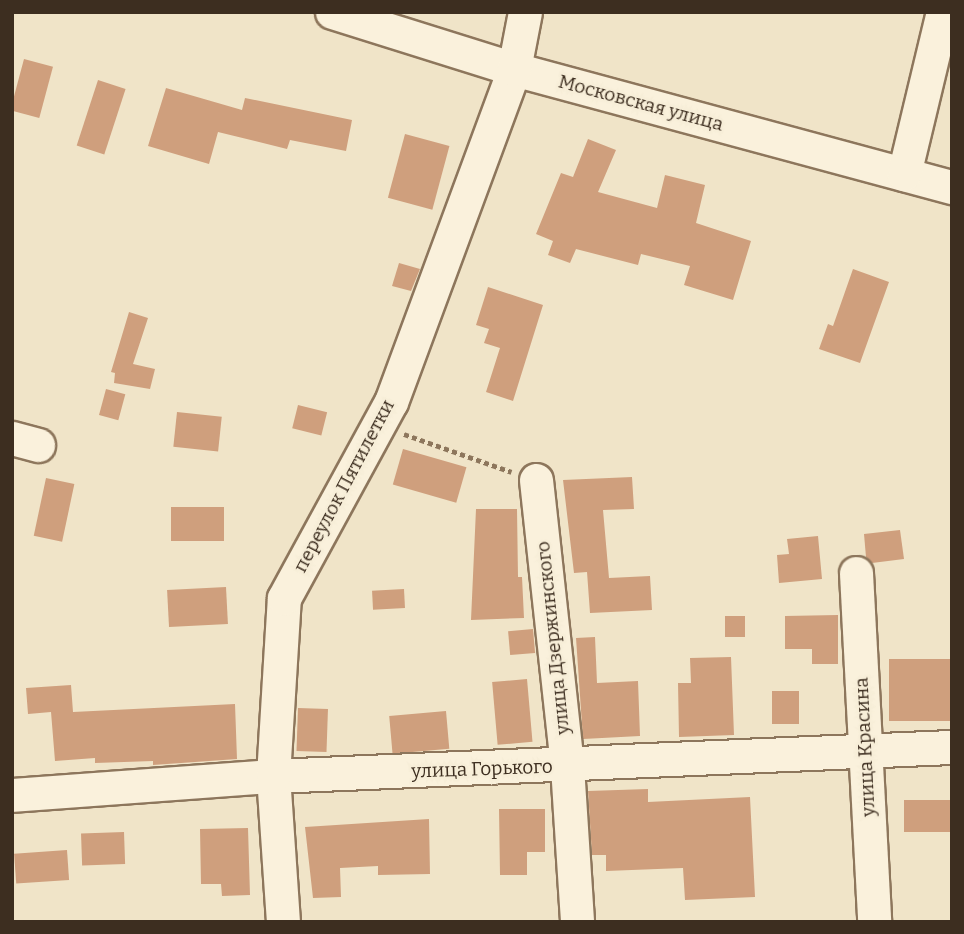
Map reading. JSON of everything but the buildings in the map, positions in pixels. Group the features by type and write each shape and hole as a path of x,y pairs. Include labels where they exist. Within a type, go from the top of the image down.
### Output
{"street":[{"name":"Московская улица","path":"332,12 514,69 952,187"},
{"name":"переулок Пятилетки","path":"283,922 273,776 284,598 391,402 514,69 525,12"},
{"path":"904,174 943,12"},
{"name":"улица Дзержинского","path":"536,480 566,766 577,922"},
{"name":"улица Красина","path":"856,573 874,922"},
{"name":"улица Горького","path":"12,794 273,776 566,766 952,747"}],"path":[{"path":"378,425 536,480"}]}
